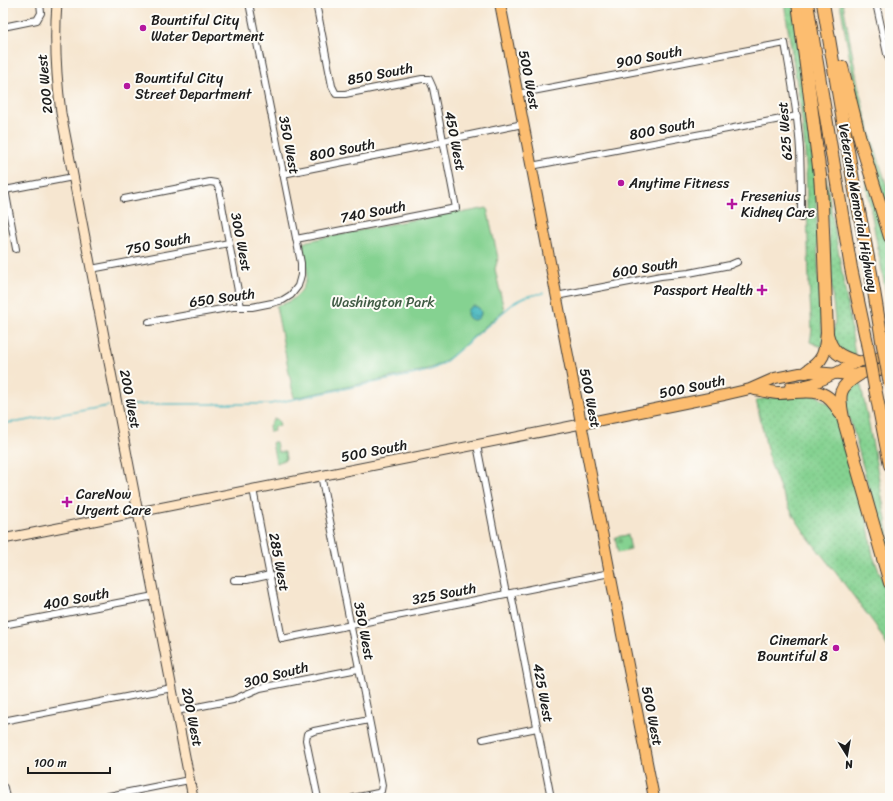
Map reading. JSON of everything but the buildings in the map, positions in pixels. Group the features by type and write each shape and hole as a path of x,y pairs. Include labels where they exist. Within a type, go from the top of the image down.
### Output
{"highway":[{"path":"798,3 820,175 827,333 825,348 820,360 806,372"},
{"name":"Veterans Memorial Highway","path":"807,3 851,268 867,343 890,466"},
{"path":"825,3 861,143 890,237"},
{"name":"Veterans Memorial Highway","path":"825,3 854,187 871,273 890,384"},
{"path":"827,333 830,344 835,351 842,357 857,362"},
{"path":"860,374 846,384 842,390 840,398 843,418 890,583"},
{"path":"753,389 779,393 810,391 818,392 834,403 843,418"}],"main road":[{"name":"200 West","path":"57,3 55,45 57,86 63,125 193,798"},
{"name":"500 West","path":"500,3 654,798"},
{"name":"500 South","path":"3,539 753,389 807,385 820,381 857,362 890,355"},
{"name":"500 South","path":"753,389 776,378 806,372 847,375 890,368"}],"street":[{"path":"3,27 35,21 41,14 40,3"},
{"name":"350 West","path":"249,3 282,174 301,262 301,275 295,291"},
{"name":"850 South","path":"316,3 332,86 336,94 345,94 422,79 429,79"},
{"path":"876,3 887,54 890,61"},
{"name":"900 South","path":"517,94 785,43"},
{"name":"625 West","path":"785,43 797,116 801,166 801,218"},
{"name":"450 West","path":"429,79 433,88 456,208"},
{"name":"800 South","path":"531,166 797,116"},
{"name":"800 South","path":"282,174 434,144 523,124"},
{"path":"5,190 73,177"},
{"path":"3,178 16,249"},
{"name":"300 West","path":"124,199 210,182 216,183 219,189 241,307"},
{"name":"740 South","path":"296,239 456,208"},
{"path":"3,222 11,221"},
{"name":"750 South","path":"91,269 229,243"},
{"name":"600 South","path":"556,296 661,276 689,273 730,265 737,262"},
{"name":"650 South","path":"149,322 233,307 252,307 279,302 287,298 295,291"},
{"name":"425 West","path":"477,445 551,798"},
{"name":"350 West","path":"322,475 358,669 382,785 381,791 353,798"},
{"name":"285 West","path":"253,489 282,639"},
{"name":"325 South","path":"282,639 610,573"},
{"path":"234,580 247,580 270,575"},
{"name":"400 South","path":"3,625 154,596"},
{"name":"300 South","path":"176,711 233,700 260,688 358,669"},
{"path":"3,721 172,688"},
{"path":"318,798 306,740 307,734 314,731 369,720"},
{"path":"483,739 537,728"},
{"path":"99,798 189,780"},
{"path":"3,788 5,798"}],"green space":[{"path":"784,3 793,3 816,184 818,264 823,347 810,342 812,330 809,284 806,164 800,103"},
{"path":"840,3 843,3 863,106 890,196 890,217 861,123"},
{"path":"825,174 855,355 840,350 833,337 835,320"},
{"path":"866,176 890,248 890,315 865,178"},
{"name":"Washington Park","path":"487,208 498,258 495,269 504,310 450,358 432,368 294,398 276,306 294,298 303,288 307,275 304,243 460,210 461,213"},
{"path":"860,380 890,543 890,568 854,433 845,406 845,392"},
{"path":"816,395 835,409 867,520 873,556 890,599 890,651 876,626 807,536 793,515 781,491 770,462 756,400 785,396"},
{"path":"274,419 278,420 280,425 273,427 274,431 270,432 269,426"},
{"path":"273,442 276,442 278,452 285,452 286,459 277,463 276,462"},
{"path":"628,535 631,550 618,553 615,537"}],"water":[{"path":"471,306 477,306 481,310 481,316 477,320 471,320 467,316 467,310"}],"waterway":[{"path":"125,406 153,404 270,404 431,370 444,363 515,302 525,297 543,293"},
{"path":"3,423 18,422 108,406"}],"place":[{"name":"Bountiful City Water Department","path":"143,28"},
{"name":"Bountiful City Street Department","path":"127,86"},
{"name":"Anytime Fitness","path":"621,183"},
{"name":"Fresenius Kidney Care","path":"732,204"},
{"name":"Passport Health","path":"762,290"},
{"name":"CareNow Urgent Care","path":"67,502"},
{"name":"Cinemark Bountiful 8","path":"836,648"}]}
